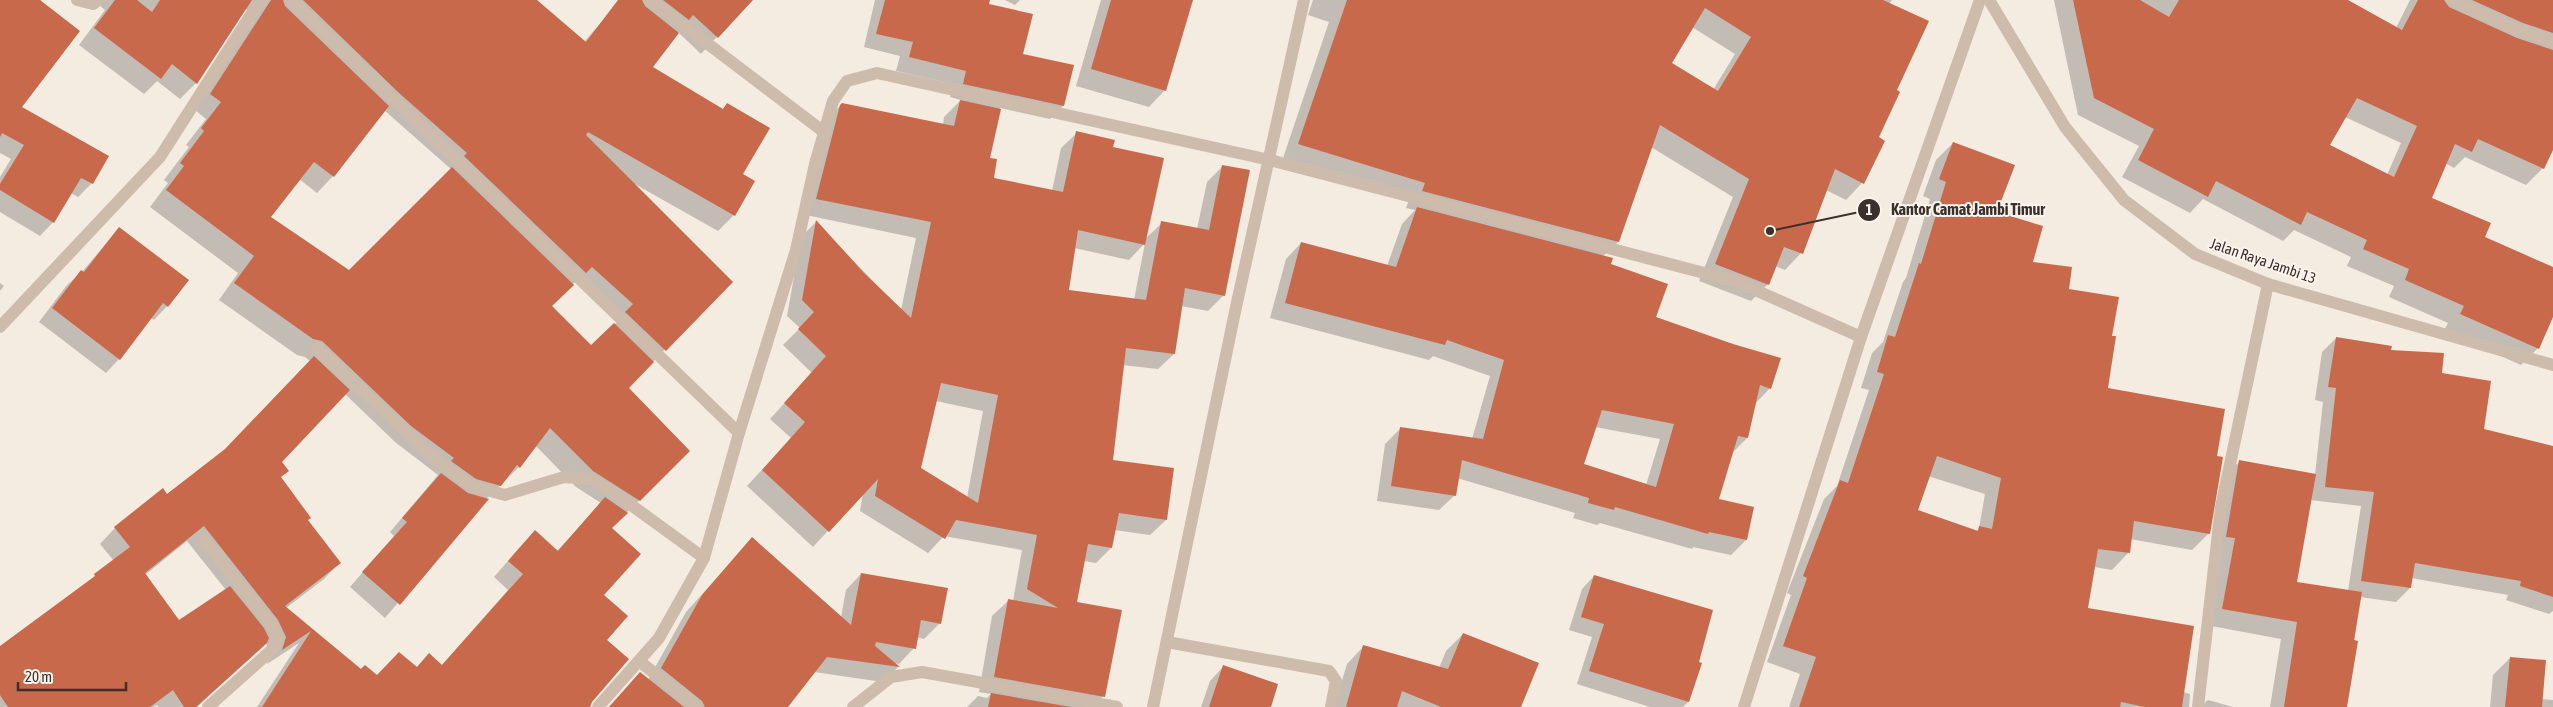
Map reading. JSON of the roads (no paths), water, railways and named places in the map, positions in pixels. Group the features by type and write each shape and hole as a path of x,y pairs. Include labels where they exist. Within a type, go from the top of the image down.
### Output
{"street":[{"path":"77,0 92,4 98,0"},
{"path":"0,328 160,157 252,13 263,0"},
{"path":"291,0 739,433"},
{"path":"650,0 824,132"},
{"path":"1153,707 1236,307 1304,0"},
{"path":"1744,707 1861,337 1980,0"},
{"name":"Jalan Raya Jambi 13","path":"1989,0 2065,127 2124,200 2195,254 2268,284 2553,365"},
{"path":"2452,0 2520,31 2553,42"},
{"path":"598,707 659,638 704,558 739,433 796,250 833,100 846,81 877,73 1270,160 1735,281 1861,337"},
{"path":"2198,707 2221,507 2268,284"},
{"path":"316,347 435,460 472,486 505,495 564,477 592,479 616,494 704,558"},
{"path":"204,540 271,624 278,638 274,648 208,707"},
{"path":"1167,642 1329,671 1336,681 1331,707"},
{"path":"640,661 697,707"},
{"path":"852,707 891,677 922,672 1118,707"}],"place":[{"name":"Kantor Camat Jambi Timur","path":"1770,231"}]}
